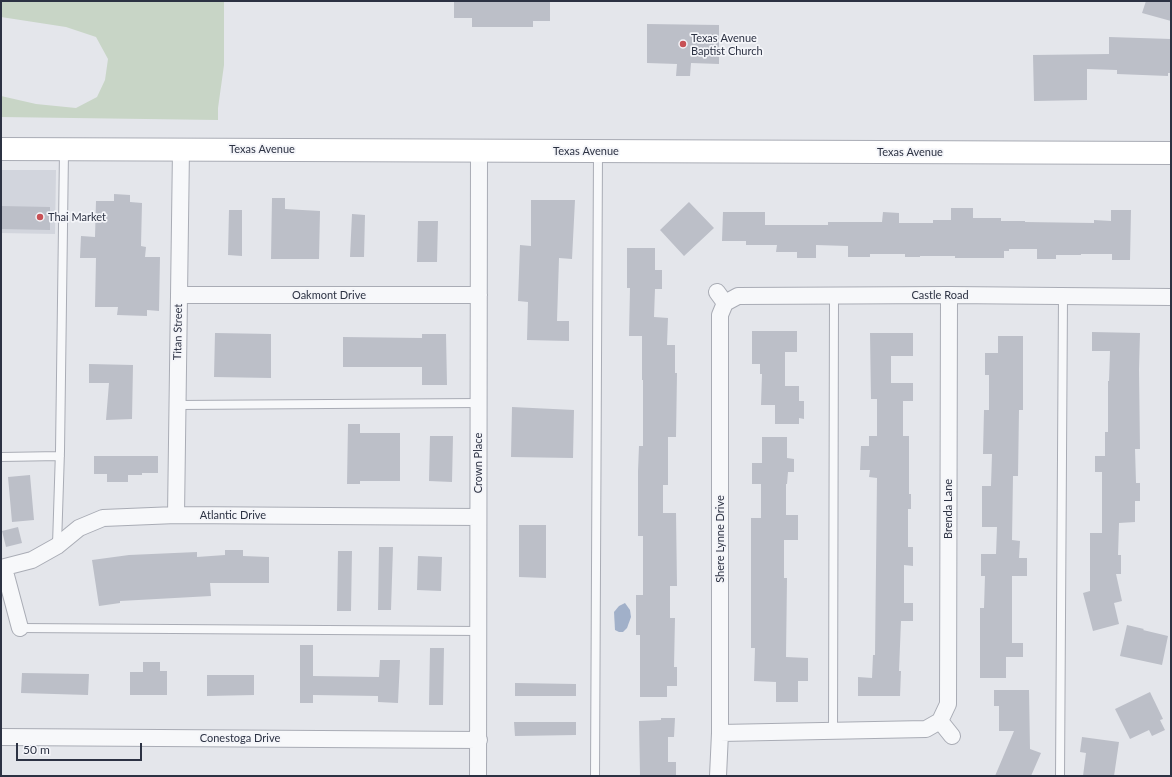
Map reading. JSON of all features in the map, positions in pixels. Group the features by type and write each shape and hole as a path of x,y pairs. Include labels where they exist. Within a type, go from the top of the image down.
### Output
{"street":[{"name":"Texas Avenue","path":"1,149 1171,153"},
{"name":"Titan Street","path":"176,515 181,149"},
{"name":"Crown Place","path":"478,776 479,150"},
{"name":"Oakmont Drive","path":"179,295 479,295"},
{"name":"Castle Road","path":"721,297 834,295 1171,297"},
{"name":"Brenda Lane","path":"940,721 948,704 949,295"},
{"name":"Shere Lynne Drive","path":"718,776 720,733 721,297"},
{"name":"Atlantic Drive","path":"3,568 32,560 57,546 80,528 103,518 176,515 478,517"},
{"path":"3,568 20,628"},
{"path":"720,733 926,729 940,721 952,736"},
{"name":"Conestoga Drive","path":"1,737 478,740"}],"lane":[{"path":"57,546 60,456 64,149"},
{"path":"595,776 598,151"},
{"path":"833,731 834,295"},
{"path":"1060,776 1063,296"},
{"path":"178,405 478,403"},
{"path":"1,457 60,456"},
{"path":"20,628 478,631"}],"shaded area":[{"path":"1,170 56,170 55,234 1,233"}],"green space":[{"path":"1,1 224,1 224,65 218,108 218,120 1,117 1,96 36,104 76,108 97,97 105,80 108,59 96,37 66,27 1,17"}],"water":[{"path":"625,603 630,610 631,617 627,628 623,632 619,632 615,630 614,612 619,606"}],"building":[{"path":"454,1 550,1 550,21 533,21 533,27 472,27 472,18 454,18"},
{"path":"1146,1 1171,1 1171,21 1142,13"},
{"name":"Texas Avenue Baptist Church","path":"647,24 719,25 719,64 691,63 690,76 676,76 677,64 647,63"},
{"path":"1109,37 1171,39 1171,73 1168,73 1168,76 1117,74 1117,70 1087,69 1087,100 1034,101 1033,55 1109,54"},
{"path":"114,194 130,195 130,202 142,203 141,246 146,247 145,257 160,257 159,311 147,310 147,316 117,315 118,307 95,307 96,258 80,258 81,236 95,237 96,201 114,201"},
{"path":"272,198 285,198 285,209 320,211 319,259 271,259"},
{"path":"531,200 575,200 572,259 559,258 557,321 569,321 569,341 527,340 528,302 518,301 520,245 531,246"},
{"path":"689,202 714,228 684,256 660,230"},
{"path":"1,206 50,207 50,230 1,229"},
{"path":"951,208 973,208 973,218 1001,218 1001,221 1094,223 1094,220 1111,221 1111,210 1131,210 1130,260 1112,260 1112,254 1056,255 1056,259 1037,259 1037,249 1009,249 1009,251 1004,251 1004,258 955,258 955,256 905,257 905,254 870,254 870,257 848,257 848,246 816,245 816,258 797,258 797,252 776,252 777,245 746,245 746,241 722,241 723,212 765,212 765,225 828,225 828,222 882,222 883,212 899,213 899,223 933,223 933,220 951,220"},
{"path":"229,210 242,210 242,256 228,255"},
{"path":"352,214 365,215 364,257 350,257"},
{"path":"418,221 438,221 437,262 417,262"},
{"path":"627,248 655,248 655,270 662,270 662,289 655,289 654,317 668,318 667,345 675,345 675,373 677,373 676,437 668,437 668,485 663,485 663,513 676,513 677,586 670,586 670,618 675,618 674,667 677,667 677,686 667,686 667,697 640,697 640,635 636,635 636,595 643,595 643,536 638,536 639,446 643,446 642,336 629,336 630,288 627,288"},
{"path":"752,331 797,331 797,352 785,352 785,386 799,386 799,401 804,401 804,419 799,418 799,424 775,424 775,405 761,405 762,374 760,374 760,364 752,364"},
{"path":"1092,332 1140,333 1140,449 1135,449 1136,483 1140,483 1140,501 1135,501 1135,522 1119,523 1118,555 1121,555 1121,574 1116,574 1122,601 1114,603 1119,624 1093,631 1083,593 1090,591 1090,533 1102,533 1102,472 1095,472 1095,456 1105,456 1105,432 1108,432 1108,381 1110,351 1092,351"},
{"path":"215,333 271,334 271,378 214,377"},
{"path":"870,333 913,333 913,356 891,356 891,383 913,383 913,401 903,401 903,436 909,436 909,494 911,494 911,509 908,509 908,547 913,547 913,566 904,565 904,603 913,603 913,621 901,621 899,671 901,671 900,696 858,696 858,677 872,678 873,655 875,655 877,478 869,477 870,470 860,470 861,446 869,446 869,436 877,436 877,399 871,399"},
{"path":"422,334 446,334 447,385 422,385 422,367 343,367 343,337 422,338"},
{"path":"998,336 1023,336 1023,410 1019,410 1018,476 1013,476 1012,540 1020,541 1019,558 1027,558 1027,576 1012,576 1012,643 1023,643 1023,657 1006,657 1006,678 980,678 980,608 984,608 985,576 981,576 981,554 996,554 997,527 982,527 982,486 991,486 992,454 983,454 984,410 989,410 989,375 985,375 985,353 998,353"},
{"path":"89,364 133,365 132,419 106,420 109,383 89,383"},
{"path":"512,407 574,410 573,458 511,457"},
{"path":"348,424 360,424 360,433 400,433 400,481 360,481 360,484 347,484"},
{"path":"430,436 453,436 452,482 429,481"},
{"path":"762,437 787,437 787,458 794,459 794,472 788,472 786,484 786,515 798,515 798,540 784,540 784,578 787,578 786,657 808,658 808,681 798,681 798,702 776,702 776,682 754,681 755,648 751,648 751,518 761,518 761,484 752,484 752,463 762,463"},
{"path":"94,456 158,456 158,473 128,475 128,482 107,482 107,474 94,474"},
{"path":"30,475 34,520 12,522 8,477"},
{"path":"519,525 546,525 546,578 519,577"},
{"path":"18,527 22,543 6,547 2,531"},
{"path":"379,547 393,547 391,610 378,610"},
{"path":"225,550 243,550 243,556 269,557 269,583 210,583 211,596 120,601 120,603 99,606 92,560 129,555 197,552 197,557 225,555"},
{"path":"338,551 352,551 351,611 337,611"},
{"path":"418,556 442,557 441,591 417,590"},
{"path":"1127,625 1168,636 1162,665 1120,656"},
{"path":"300,645 313,645 313,676 379,677 380,660 400,660 398,703 378,702 378,696 313,695 313,703 300,703"},
{"path":"430,648 444,648 443,705 429,705"},
{"path":"143,662 160,662 160,671 167,671 167,695 130,695 130,672 143,672"},
{"path":"22,673 89,674 88,695 21,693"},
{"path":"207,675 254,675 254,695 207,696"},
{"path":"515,683 576,684 576,696 515,696"},
{"path":"994,690 1029,690 1030,749 1041,753 1031,776 995,776 1014,731 999,731 999,706 994,706"},
{"path":"1150,692 1163,719 1160,720 1165,730 1152,736 1149,730 1130,739 1115,709"},
{"path":"661,718 675,718 674,737 668,737 668,762 676,762 676,776 640,776 639,721 661,720"},
{"path":"514,722 576,722 576,735 515,736"},
{"path":"1082,737 1119,742 1114,776 1083,776 1086,753 1080,752"}],"place":[{"name":"Texas Avenue Baptist Church","path":"683,44"},
{"name":"Thai Market","path":"40,217"}]}
